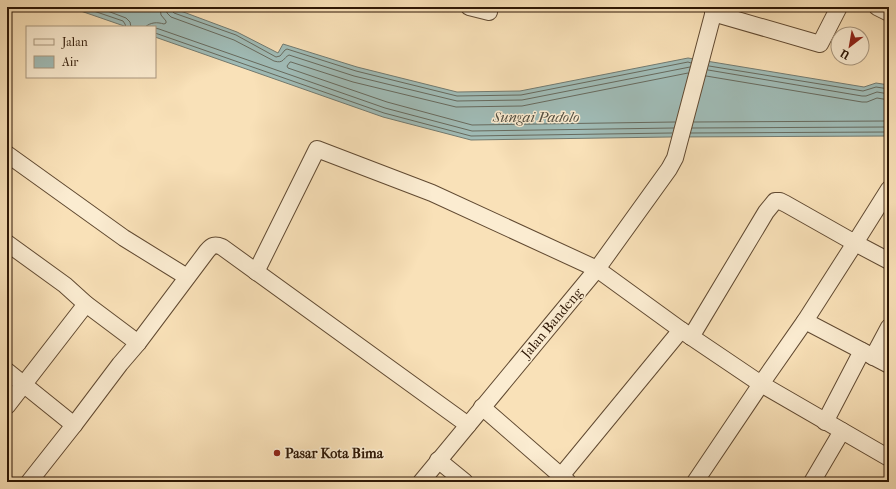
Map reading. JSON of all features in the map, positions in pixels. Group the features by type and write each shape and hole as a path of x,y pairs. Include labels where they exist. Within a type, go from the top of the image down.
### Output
{"street":[{"path":"469,7 489,12"},
{"path":"714,10 820,44 840,7"},
{"path":"876,7 889,13"},
{"name":"Jalan Bandeng","path":"421,482 597,269 669,169 675,158 714,10"},
{"path":"256,272 317,149 432,193 597,269 686,333 761,384 889,458"},
{"path":"7,154 124,238 187,277"},
{"path":"695,482 805,321 889,190"},
{"path":"482,407 562,480 686,333 766,212 775,201 780,201 786,204 889,261"},
{"path":"7,243 65,285 86,304 138,343"},
{"path":"29,482 120,364 138,343 207,251 211,246 215,245 222,247 468,425"},
{"path":"7,406 86,304"},
{"path":"805,321 889,365"},
{"path":"825,422 868,354 889,327"},
{"path":"7,371 74,425"},
{"path":"812,482 842,431"},
{"path":"438,460 466,482"}],"water":[{"name":"Sungai Padolo","path":"64,7 170,7 237,32 278,53 283,44 357,67 457,92 520,91 688,58 864,87 876,83 889,85 889,136 471,140 383,117 156,37 156,26 124,26 72,8"}],"place":[{"name":"Pasar Kota Bima","path":"277,453"}]}
